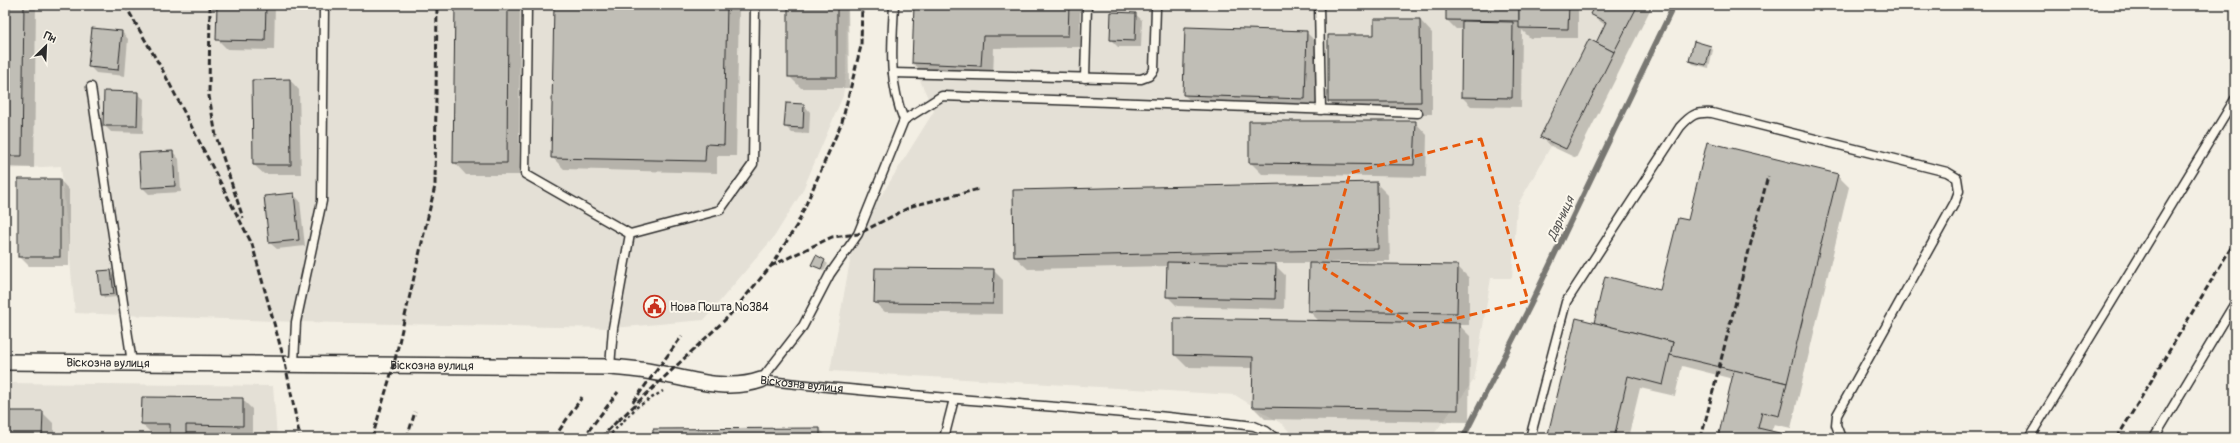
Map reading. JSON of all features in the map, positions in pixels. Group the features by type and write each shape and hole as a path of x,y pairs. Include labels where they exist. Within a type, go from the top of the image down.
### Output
{"street":[{"name":"Віскозна вулиця","path":"5,362 294,363 610,367 647,371 682,379 722,384 746,385 761,380"}],"lane":[{"path":"294,363 296,322 322,201 324,5"},
{"path":"527,5 525,174 630,234 720,210 752,164 755,5"},
{"path":"894,5 893,73 895,99 904,120"},
{"path":"1085,78 1087,5"},
{"path":"1319,5 1321,110"},
{"path":"893,73 1141,79 1149,76 1154,70 1156,8"},
{"path":"91,87 132,363"},
{"path":"761,380 803,326 830,274 858,234 904,120 942,96 1418,113"},
{"path":"2029,438 2235,99"},
{"path":"1530,438 1566,302 1680,127 1688,118 1699,112 1712,113 1947,172 1957,178 1959,191 1956,202 1837,415 1836,425 1841,438"},
{"path":"610,367 613,328 630,234"},
{"path":"2154,438 2235,303"},
{"name":"Віскозна вулиця","path":"761,380 856,391 1159,415 1254,426 1266,431 1275,438"},
{"path":"944,438 954,399"}],"path":[{"path":"607,438 637,407 682,379"}],"highlighted area":[{"path":"1481,139 1528,301 1417,328 1324,268 1350,173"}],"shaded area":[{"path":"5,5 847,5 846,72 843,96 802,192 774,237 704,320 613,328 296,322 75,313 61,166 5,169"},
{"path":"914,5 1631,5 1517,206 1512,278 1491,278 1474,380 1431,438 1296,438 1282,424 1235,395 830,371 854,239 934,111 912,63"},
{"path":"5,383 273,386 277,438 5,438"}],"building":[{"path":"5,5 24,5 22,156 5,156"},
{"path":"217,5 266,5 265,41 216,40"},
{"path":"455,5 508,5 507,163 453,163"},
{"path":"554,5 727,5 724,145 706,144 705,161 551,158"},
{"path":"788,5 837,5 837,77 788,77"},
{"path":"914,5 1069,5 1068,36 983,36 981,66 912,63"},
{"path":"1446,5 1519,5 1519,21 1446,20"},
{"path":"1519,5 1569,5 1568,29 1519,28"},
{"path":"1595,5 1638,5 1614,52 1596,43 1606,22 1590,14"},
{"path":"1111,12 1136,13 1135,41 1110,40"},
{"path":"1374,19 1420,19 1421,102 1328,102 1328,35 1374,35"},
{"path":"1462,21 1513,22 1512,98 1461,97"},
{"path":"1185,27 1307,31 1305,99 1183,95"},
{"path":"92,28 122,31 118,70 88,67"},
{"path":"1589,39 1614,52 1566,149 1540,137"},
{"path":"1694,41 1711,46 1706,65 1689,61"},
{"path":"290,79 291,165 253,165 252,80"},
{"path":"104,91 138,92 137,126 103,126"},
{"path":"786,103 804,104 803,128 784,127"},
{"path":"1249,121 1416,121 1414,165 1249,163"},
{"path":"1707,142 1838,174 1787,383 1670,355 1673,342 1594,323 1605,276 1660,290 1678,218 1688,220"},
{"path":"173,151 175,186 141,188 139,153"},
{"path":"18,179 60,179 60,257 18,257"},
{"path":"1377,182 1378,249 1014,257 1013,190"},
{"path":"294,193 299,240 269,243 264,196"},
{"path":"816,255 825,260 821,269 811,265"},
{"path":"1167,262 1276,264 1275,299 1166,297"},
{"path":"1309,263 1458,265 1457,313 1308,311"},
{"path":"875,268 994,269 993,304 874,303"},
{"path":"111,270 114,294 101,295 98,271"},
{"path":"1174,318 1459,323 1458,410 1252,407 1253,357 1174,355"},
{"path":"1576,318 1673,342 1663,385 1628,376 1614,438 1547,438"},
{"path":"1734,370 1787,383 1779,416 1762,412 1758,428 1792,436 1792,438 1718,438"},
{"path":"142,397 243,398 243,426 186,425 186,438 170,438 170,424 141,424"},
{"path":"5,411 43,411 42,438 5,438"},
{"path":"820,428 820,438 653,438 653,429"}],"waterway":[{"name":"Дарниця","path":"1463,438 1530,306 1674,5"}],"railway":[{"path":"125,5 163,71 252,244 285,363 300,438"},
{"path":"210,5 209,96 216,136 243,218"},
{"path":"372,438 394,364 435,186 437,5"},
{"path":"618,421 728,317 771,266 797,225 842,122 861,46 862,5"},
{"path":"1701,438 1768,176"},
{"path":"771,266 832,237 858,234 912,206 979,189"},
{"path":"2117,438 2235,241"},
{"path":"633,402 682,336"},
{"path":"583,438 618,392"},
{"path":"554,438 582,397"},
{"path":"407,438 415,412"},
{"path":"601,438 620,418"}],"place":[{"name":"Нова Пошта №384","path":"655,307"}]}
